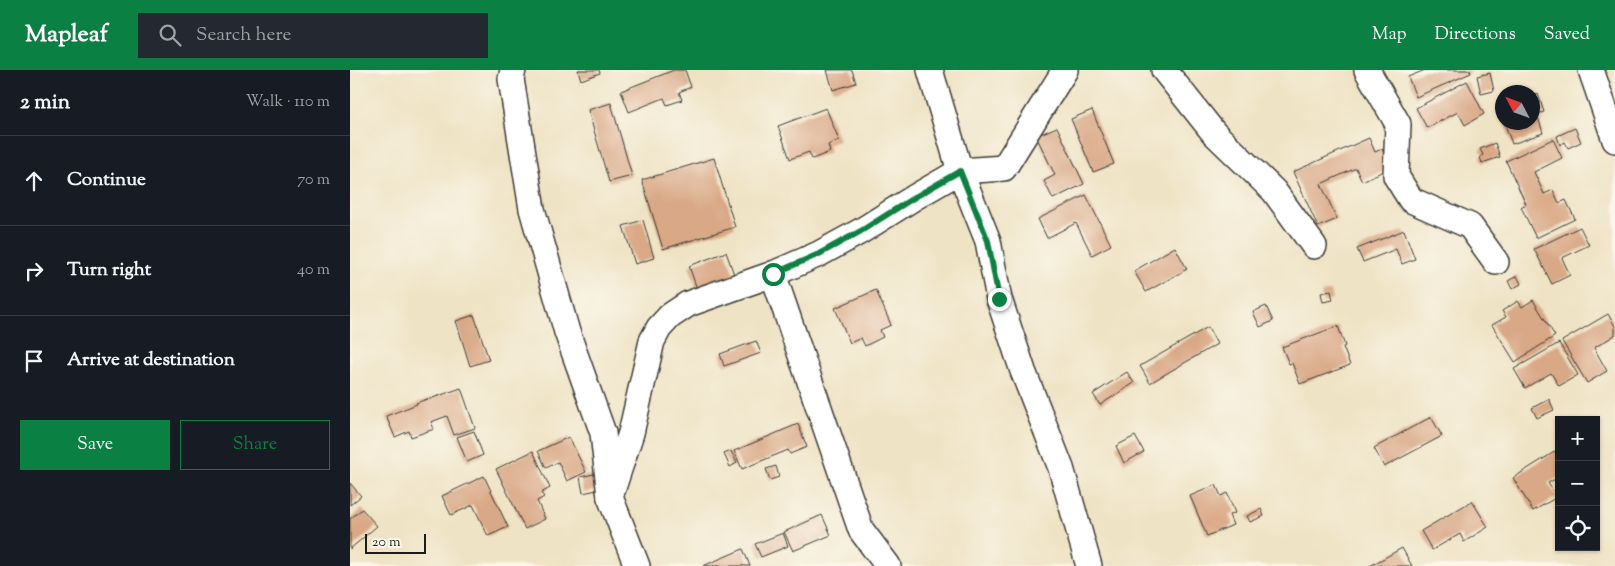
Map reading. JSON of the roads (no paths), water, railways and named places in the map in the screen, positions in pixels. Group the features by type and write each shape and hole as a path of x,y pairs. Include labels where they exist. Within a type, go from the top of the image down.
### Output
{"street":[{"path":"513,70 511,79 532,209 567,332 603,433 610,497 637,566"},
{"path":"930,70 960,171 988,241 999,299 1023,371 1061,468 1089,566"},
{"path":"610,497 631,433 652,341 670,316 688,304 773,274 819,254 960,171 1004,168 1065,70"},
{"path":"1164,70 1214,133 1274,191 1314,246"},
{"path":"1367,70 1398,124 1396,176 1411,200 1470,226 1496,262"},
{"path":"1591,70 1615,140"},
{"path":"773,274 861,530 888,566"}]}
